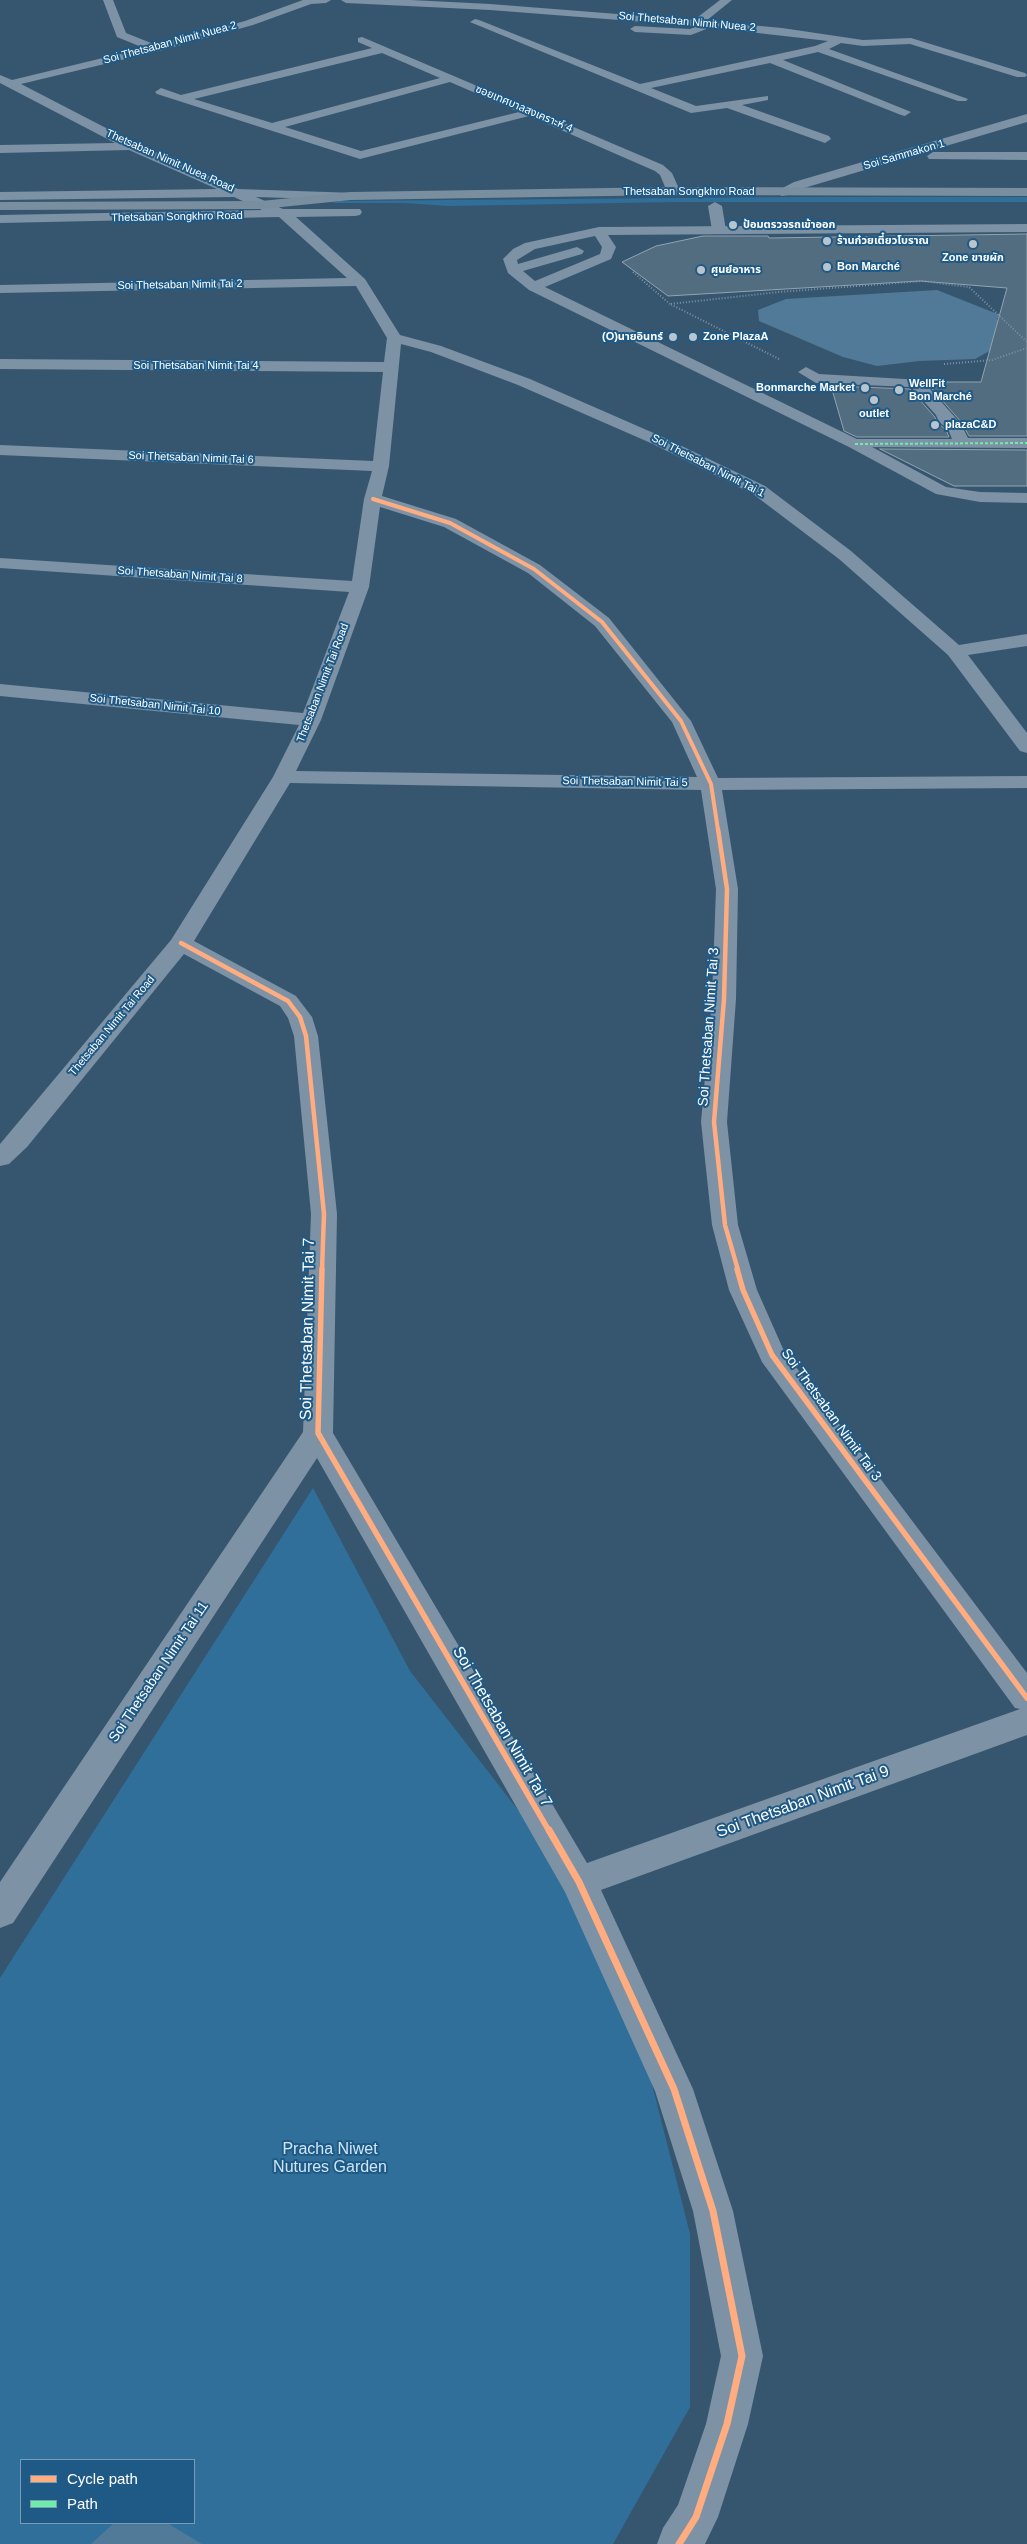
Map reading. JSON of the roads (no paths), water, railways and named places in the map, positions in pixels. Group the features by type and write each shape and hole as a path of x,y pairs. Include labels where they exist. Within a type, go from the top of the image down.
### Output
{"street":[{"path":"108,0 121,35 155,49"},
{"name":"Soi Thetsaban Nimit Nuea 2","path":"13,83 155,49 249,23 309,0 326,0"},
{"name":"Soi Thetsaban Nimit Nuea 2","path":"346,0 487,3 696,22 816,35 840,41 863,43 911,41 1021,76"},
{"path":"696,22 727,0"},
{"path":"475,22 695,110 764,98"},
{"name":"ซอยเทศบาลสงเคราะห์ 4","path":"362,40 659,168 666,173 673,191"},
{"path":"640,87 818,49 840,41"},
{"path":"818,49 962,99"},
{"path":"182,98 383,50"},
{"path":"770,59 905,112"},
{"name":"Thetsaban Nimit Nuea Road","path":"0,78 13,83 132,146 240,193 261,205 287,216"},
{"path":"272,127 452,78"},
{"path":"162,92 364,155 532,112"},
{"path":"730,104 825,139"},
{"name":"Soi Sammakon 1","path":"782,192 799,185 904,156 1027,118"},
{"path":"0,149 132,146"},
{"path":"904,156 1027,156"},
{"name":"Thetsaban Songkhro Road","path":"0,196 240,193 351,196 673,191 1027,192"},
{"name":"Thetsaban Songkhro Road","path":"261,205 351,196"},
{"name":"Thetsaban Songkhro Road","path":"0,206 261,205 359,212 287,216 0,220"},
{"path":"848,205 1027,205"},
{"path":"715,206 719,230"},
{"path":"287,216 360,282 394,338"},
{"name":"Soi Thetsaban Nimit Tai 2","path":"0,289 360,282"},
{"name":"Thetsaban Nimit Tai Road","path":"6,1145 181,943 284,777 311,720 360,587 373,500 382,466 394,338"},
{"name":"Soi Thetsaban Nimit Tai 1","path":"394,338 436,349 524,382 659,441 759,490 845,555 955,651 1027,746"},
{"name":"Soi Thetsaban Nimit Tai 4","path":"0,364 392,367"},
{"path":"806,372 816,378 916,383 930,401 944,414 945,419 955,426 962,444"},
{"path":"855,444 1027,443"},
{"name":"Soi Thetsaban Nimit Tai 6","path":"0,450 382,466"},
{"name":"Soi Thetsaban Nimit Tai 3","path":"373,500 450,523 534,569 602,622 680,721 711,784 728,889 724,999 714,1122 725,1225 743,1290 772,1355 1027,1698"},
{"name":"Soi Thetsaban Nimit Tai 8","path":"0,564 360,587"},
{"path":"955,651 1027,640"},
{"name":"Soi Thetsaban Nimit Tai 10","path":"0,690 311,720"},
{"name":"Soi Thetsaban Nimit Tai 5","path":"284,777 711,784 1027,782"},
{"name":"Soi Thetsaban Nimit Tai 7","path":"181,943 288,1001 300,1017 306,1036 324,1214 318,1433 579,1882 674,2089 713,2211 742,2356 727,2424 696,2517 679,2544"},
{"name":"Soi Thetsaban Nimit Tai 11","path":"0,1912 318,1433"},
{"name":"Soi Thetsaban Nimit Tai 9","path":"579,1882 1027,1721"}],"lane":[{"path":"635,29 691,32 710,24"},
{"path":"1027,228 599,231 530,246 510,258 512,270 534,287 855,444 942,491 980,497 1027,498"},
{"path":"534,287 606,256 610,247 599,231"},
{"path":"512,270 579,251"}],"place":[{"name":"ป้อมตรวจรถเข้าออก","path":"733,225"},
{"name":"ร้านก๋วยเตี๋ยวโบราณ","path":"827,241"},
{"name":"Zone ขายผัก","path":"973,244"},
{"name":"Bon Marché","path":"827,267"},
{"name":"ศูนย์อาหาร","path":"701,270"},
{"name":"(O)นายอินทร์","path":"673,337"},
{"name":"Zone PlazaA","path":"693,337"},
{"name":"Bonmarche Market","path":"865,388"},
{"name":"WellFit Bon Marché","path":"899,390"},
{"name":"outlet","path":"874,400"},
{"name":"plazaC&D","path":"935,425"}],"park label":[{"name":"Pracha Niwet Nutures Garden","path":"330,2159"}]}
